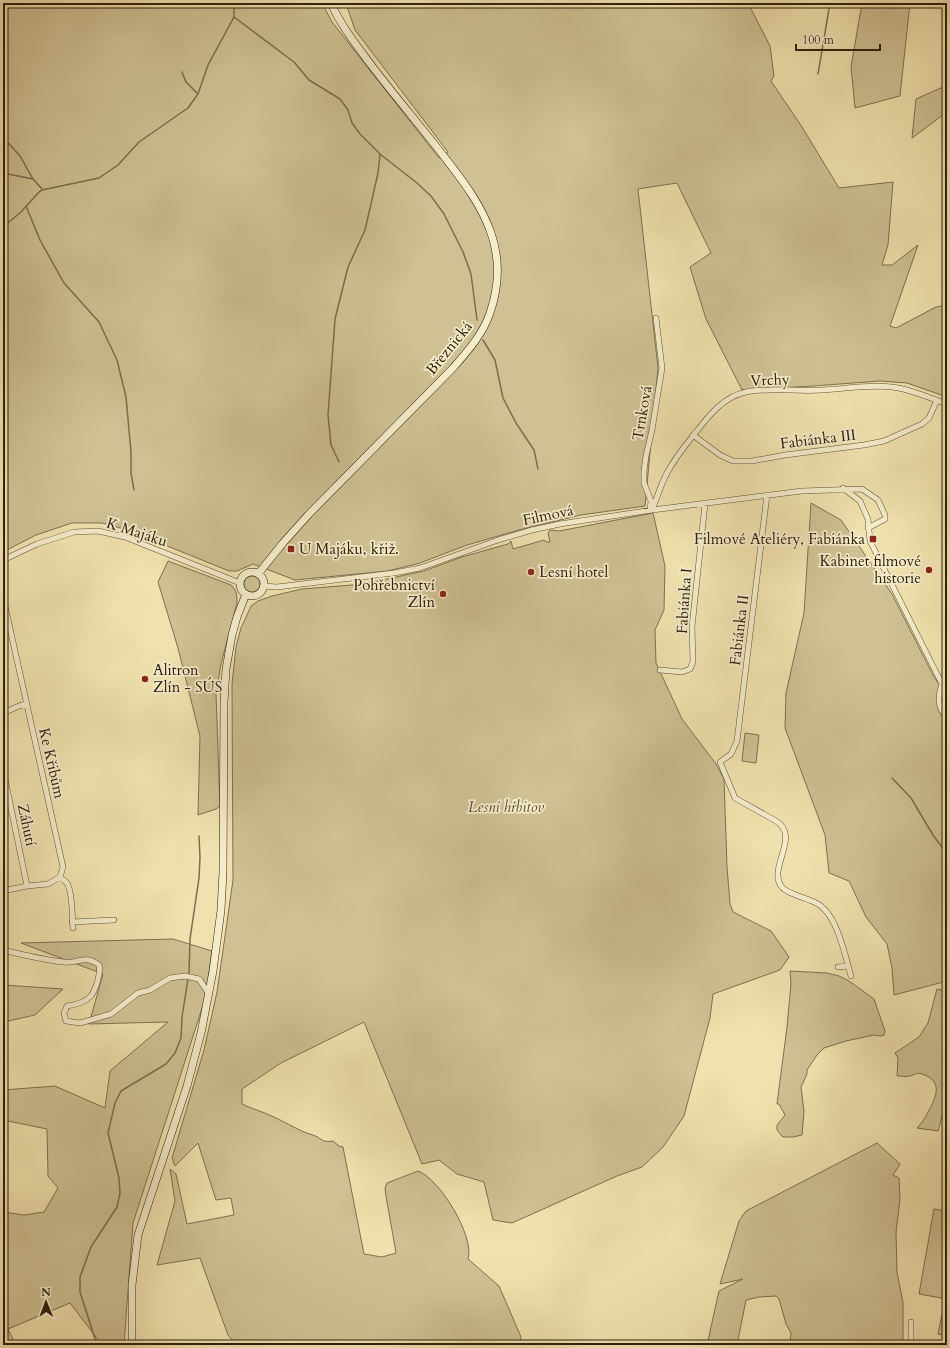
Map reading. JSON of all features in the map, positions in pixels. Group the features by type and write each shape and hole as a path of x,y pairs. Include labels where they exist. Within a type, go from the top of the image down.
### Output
{"main road":[{"name":"Březnická","path":"258,574 278,548 309,514 453,368 474,342 490,313 498,276 492,234 483,212 475,198 354,42 331,3"},
{"path":"252,572 258,574 262,578 264,586 258,594 251,596 246,594 242,590 240,583 242,577 252,572"},
{"path":"132,1345 132,1285 138,1235 187,1086 200,1040 209,994 221,910 224,702 226,669 232,635 246,594"}],"street":[{"name":"Trnková","path":"651,510 651,501 644,483 644,471 662,368 656,318"},
{"name":"Vrchy","path":"651,510 666,474 682,449 708,416 723,403 737,394 768,390 821,390 874,386 893,387 913,392 947,404"},
{"name":"Fabiánka III","path":"693,435 720,455 733,462 752,461 785,455 864,445 884,441 922,424 929,418 937,400"},
{"path":"843,488 860,501 868,519 870,541 944,686 939,691 939,706 942,713 947,717"},
{"name":"Filmová","path":"264,586 277,587 394,573 420,568 498,540 532,530 577,521 651,510 802,491 862,488 878,500 885,515 885,519 868,528"},
{"name":"Fabiánka II","path":"767,495 737,741 731,754 720,762 735,798 776,821 782,826 786,836 778,875 781,886 785,890 817,903 825,909 835,925 848,966"},
{"name":"Fabiánka I","path":"660,670 682,672 690,669 693,662 692,627 705,504"},
{"name":"K Majáku","path":"3,560 37,544 74,532 98,531 125,538 240,583"},
{"name":"Ke Křibům","path":"3,597 63,866 60,877"},
{"path":"3,713 26,704"},
{"name":"Záhutí","path":"3,769 27,886"},
{"path":"3,891 27,886 48,884 60,877 68,886 73,928"},
{"path":"72,922 114,920"},
{"path":"3,950 66,963 79,960 92,960 99,965 101,971 91,996 77,1005 67,1006 64,1013 66,1021 80,1023 111,1014 138,993 150,990 170,978 185,976 199,979 209,994"},
{"path":"838,967 848,966 851,976"},
{"path":"911,1322 911,1345"}],"green space":[{"path":"3,3 322,3 332,22 439,158 448,152 355,30 346,3 748,3 770,46 774,76 771,81 802,127 839,188 893,182 888,245 882,265 892,265 918,245 890,326 896,328 936,307 947,305 947,397 907,383 880,381 742,390 706,319 690,267 711,253 677,183 638,189 658,368 645,506 581,515 519,530 467,545 420,563 388,571 295,580 253,564 237,571 229,571 128,530 102,523 72,523 36,535 3,552"},
{"path":"862,3 910,3 900,96 855,108 851,67"},
{"path":"947,80 947,112 912,138 916,99 943,87"},
{"path":"811,503 841,520 892,594 934,677 947,695 947,981 894,995 892,968 887,944 866,917 849,881 829,873 825,835 785,728 786,693 804,613"},
{"name":"Lesní hřbitov","path":"653,513 665,566 664,610 655,630 656,663 682,719 716,764 724,779 727,867 730,904 733,912 771,931 789,957 780,970 713,994 710,1018 684,1116 663,1147 642,1167 617,1176 512,1223 493,1220 484,1182 457,1174 439,1160 422,1164 364,1022 281,1063 242,1089 242,1104 270,1115 324,1141 333,1141 339,1146 343,1147 364,1254 382,1257 396,1253 386,1196 385,1188 387,1183 418,1171 427,1176 445,1197 461,1224 469,1249 468,1259 499,1286 521,1337 520,1345 237,1345 228,1335 200,1258 157,1265 175,1201 170,1169 176,1174 187,1224 234,1215 231,1198 216,1200 198,1143 175,1166 172,1158 204,1050 217,992 233,880 232,684 236,647 241,628 251,606 258,601 272,596 302,589 364,584 424,571 462,557 508,544 511,541 513,549 544,540 550,542 548,533 550,530 559,531"},
{"path":"168,561 231,585 236,591 237,596 237,603 221,664 216,694 220,806 216,809 198,815 200,736 178,648 158,582"},
{"path":"252,576 258,578 260,584 258,590 252,592 246,590 244,584 246,578"},
{"path":"745,733 759,735 756,763 742,761"},
{"path":"173,939 212,951 205,999 133,1223 124,1345 102,1345 70,1303 8,1329 16,1345 3,1345 3,1212 24,1215 44,1212 58,1188 48,1176 47,1129 3,1120 3,1090 55,1086 105,1108 110,1071 168,1022 89,1024 103,974 21,943"},
{"path":"790,971 827,973 839,976 849,981 874,999 885,1031 884,1035 881,1036 874,1035 846,1041 824,1048 817,1055 807,1070 807,1074 801,1087 804,1111 802,1135 783,1137 777,1130 777,1125 785,1115 779,1104 777,1104 787,1027 791,984"},
{"path":"3,985 63,989 35,1015 4,1022"},
{"path":"937,989 947,990 947,1098 938,1131 917,1128 925,1118 934,1101 936,1085 929,1077 920,1073 912,1076 897,1076 898,1058 895,1053 919,1037 928,1023"},
{"path":"877,1143 900,1164 893,1175 899,1178 900,1200 896,1232 897,1272 903,1303 903,1345 790,1345 791,1333 786,1324 779,1299 776,1296 759,1297 746,1300 737,1345 707,1345 719,1291 743,1279 720,1284 739,1221 746,1211"},
{"path":"934,1209 947,1211 947,1299 919,1294"},
{"path":"944,1304 947,1305 947,1336 938,1334"}],"waterway":[{"path":"234,3 234,17 294,62 309,80 340,99 348,110 352,123 360,134 380,154 431,196 444,214 463,252 471,274 477,320"},
{"path":"818,74 830,3"},
{"path":"3,227 21,212 42,190 99,178 118,165 139,142 188,108 198,94 208,65 234,17"},
{"path":"182,72 186,82 198,94"},
{"path":"3,137 20,156 33,179 42,189"},
{"path":"339,462 331,445 328,415 335,319 348,267 365,230 378,173 380,154"},
{"path":"3,173 33,179"},
{"path":"26,206 40,240 64,283 99,322 117,360 126,397 131,452 131,473 134,490"},
{"path":"483,340 495,360 503,398 516,423 534,450 538,469"},
{"path":"892,778 911,798 933,835 947,854"},
{"path":"189,973 190,939 199,878 199,836"},
{"path":"97,1345 80,1292 80,1277 91,1247 117,1207 120,1193 119,1178 108,1133 115,1103 121,1091 166,1064 175,1053 181,1038 182,1017 188,979"}],"place":[{"name":"Filmové Ateliéry, Fabiánka","path":"873,539"},
{"name":"U Majáku, křiž.","path":"291,549"},
{"name":"Kabinet filmové historie","path":"929,570"},
{"name":"Lesní hotel","path":"531,572"},
{"name":"Pohřebnictví Zlín","path":"443,594"},
{"name":"Alitron Zlín - SÚS","path":"145,679"}]}
